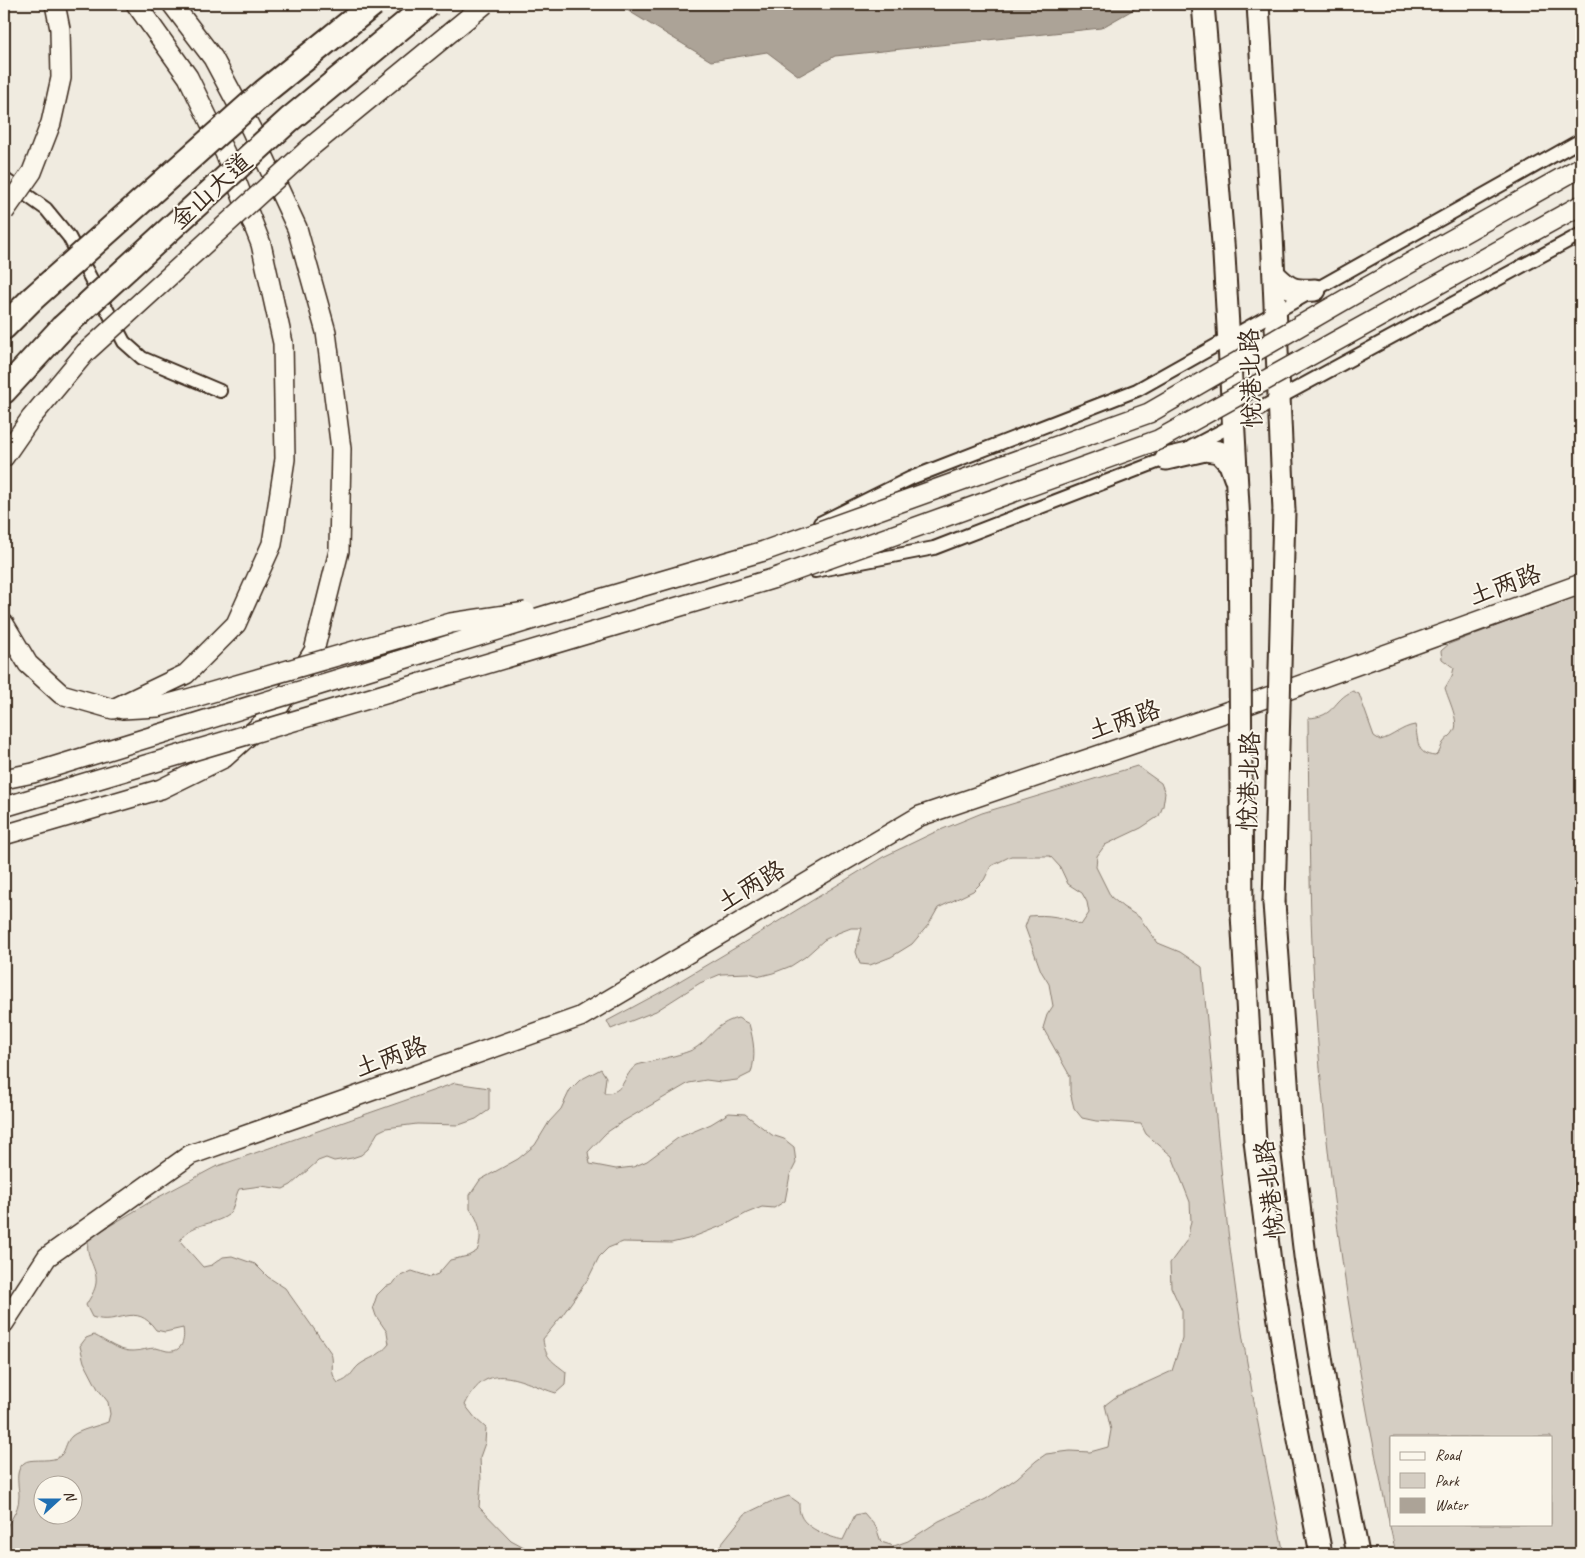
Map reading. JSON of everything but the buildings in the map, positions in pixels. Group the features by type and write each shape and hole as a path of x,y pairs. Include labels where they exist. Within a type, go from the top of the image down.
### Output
{"highway":[{"name":"金山大道","path":"4,327 32,299 264,92 373,4"},
{"name":"金山大道","path":"4,391 62,328 289,120 429,4"}],"main road":[{"path":"4,212 32,172 51,123 60,78 60,29 55,4"},
{"path":"113,709 186,674 236,624 272,544 285,459 283,343 261,244 225,153 188,77 136,4"},
{"path":"4,835 161,790 224,758 276,711 314,651 339,551 340,449 326,332 297,228 251,129 217,66 172,4"},
{"path":"4,457 30,418 85,354 312,146 485,4"},
{"name":"悦港北路","path":"1203,4 1224,255 1239,523 1242,914 1256,1141 1270,1262 1291,1398 1321,1554"},
{"name":"悦港北路","path":"1258,4 1276,312 1284,511 1274,903 1291,1136 1305,1256 1326,1390 1358,1554"},
{"path":"4,779 33,773 586,603 764,551 1149,413 1353,295 1581,167"},
{"path":"4,807 772,580 1158,440 1581,205"},
{"path":"1274,274 1285,286 1297,291 1315,290"},
{"path":"1166,459 1205,450 1220,452 1230,464 1236,483"},
{"name":"土两路","path":"4,1324 48,1257 190,1155 580,1017 920,816 1218,715 1581,584"},
{"path":"4,624 28,664 61,694 113,709 158,707 451,623 586,603"}],"street":[{"path":"764,551 911,478 1137,390 1581,140"},
{"path":"4,180 46,209 69,237 124,342 142,358 220,391"},
{"path":"772,580 934,548 1166,459 1233,425 1279,398 1581,234"}],"green space":[{"path":"1581,594 1581,1554 1396,1554 1382,1489 1369,1424 1347,1294 1329,1163 1314,992 1309,835 1308,718 1324,715 1353,691 1359,694 1374,736 1380,740 1415,725 1421,750 1424,753 1435,756 1440,751 1444,741 1453,733 1456,722 1445,688 1454,668 1442,659 1441,651 1449,644"},
{"path":"1137,766 1161,783 1165,793 1159,816 1141,828 1105,845 1097,856 1096,867 1111,897 1139,917 1158,943 1180,952 1202,967 1236,1293 1257,1420 1284,1554 713,1554 745,1514 770,1502 789,1496 799,1503 800,1513 804,1521 819,1532 843,1540 855,1515 864,1513 876,1527 881,1542 894,1546 908,1541 939,1521 986,1499 1017,1478 1046,1454 1070,1451 1090,1452 1108,1447 1111,1430 1105,1405 1117,1396 1172,1371 1182,1339 1182,1311 1171,1287 1170,1263 1187,1240 1191,1221 1190,1202 1172,1156 1146,1134 1141,1124 1096,1121 1082,1118 1074,1108 1070,1092 1070,1076 1043,1028 1047,1015 1053,1006 1049,984 1041,971 1025,927 1029,916 1036,915 1062,918 1081,925 1089,913 1087,902 1082,893 1068,884 1060,867 1050,856 1011,856 991,866 984,880 973,891 938,908 929,924 912,944 891,957 870,965 860,964 856,952 862,928 851,928 824,940 805,957 791,966 773,973 761,976 749,973 721,974 700,983 656,1011 611,1029 607,1021 661,992 883,857 933,833 982,813"},
{"path":"738,1018 749,1024 754,1049 751,1073 737,1080 721,1082 706,1080 689,1083 606,1133 588,1152 590,1164 616,1169 633,1167 647,1161 678,1138 711,1124 729,1113 745,1114 772,1135 784,1139 794,1147 796,1163 790,1175 785,1201 774,1208 762,1207 729,1223 688,1239 671,1243 623,1242 608,1248 599,1257 588,1279 543,1339 547,1355 566,1372 565,1385 556,1393 517,1379 494,1377 483,1381 474,1390 465,1405 486,1428 485,1443 480,1457 479,1507 511,1540 524,1547 527,1554 4,1554 4,1535 17,1508 19,1496 18,1474 21,1466 30,1461 57,1458 72,1436 108,1422 110,1414 108,1402 98,1389 84,1362 80,1346 86,1338 94,1335 118,1348 128,1351 156,1348 172,1351 180,1348 183,1341 183,1328 165,1332 156,1330 148,1321 134,1315 110,1319 92,1317 86,1305 96,1283 95,1272 88,1250 89,1238 155,1199 215,1167 455,1083 489,1088 489,1110 476,1119 459,1125 417,1124 386,1128 378,1132 368,1149 361,1155 334,1161 326,1158 318,1161 291,1185 283,1189 261,1186 239,1189 232,1210 228,1215 190,1230 180,1241 203,1267 212,1265 223,1257 232,1256 255,1264 268,1277 285,1288 331,1353 332,1371 338,1383 346,1380 359,1365 378,1354 389,1344 387,1332 376,1316 373,1307 377,1295 385,1287 393,1284 398,1277 412,1271 430,1277 438,1274 450,1260 468,1256 477,1251 480,1234 476,1219 470,1209 470,1195 480,1180 518,1159 535,1145 549,1122 561,1109 570,1090 580,1080 601,1069 606,1077 604,1093 611,1092 620,1087 632,1069 637,1065 675,1056 694,1049 724,1024"}],"water":[{"path":"617,4 1143,4 1101,28 835,56 799,76 767,52 711,61"}]}
